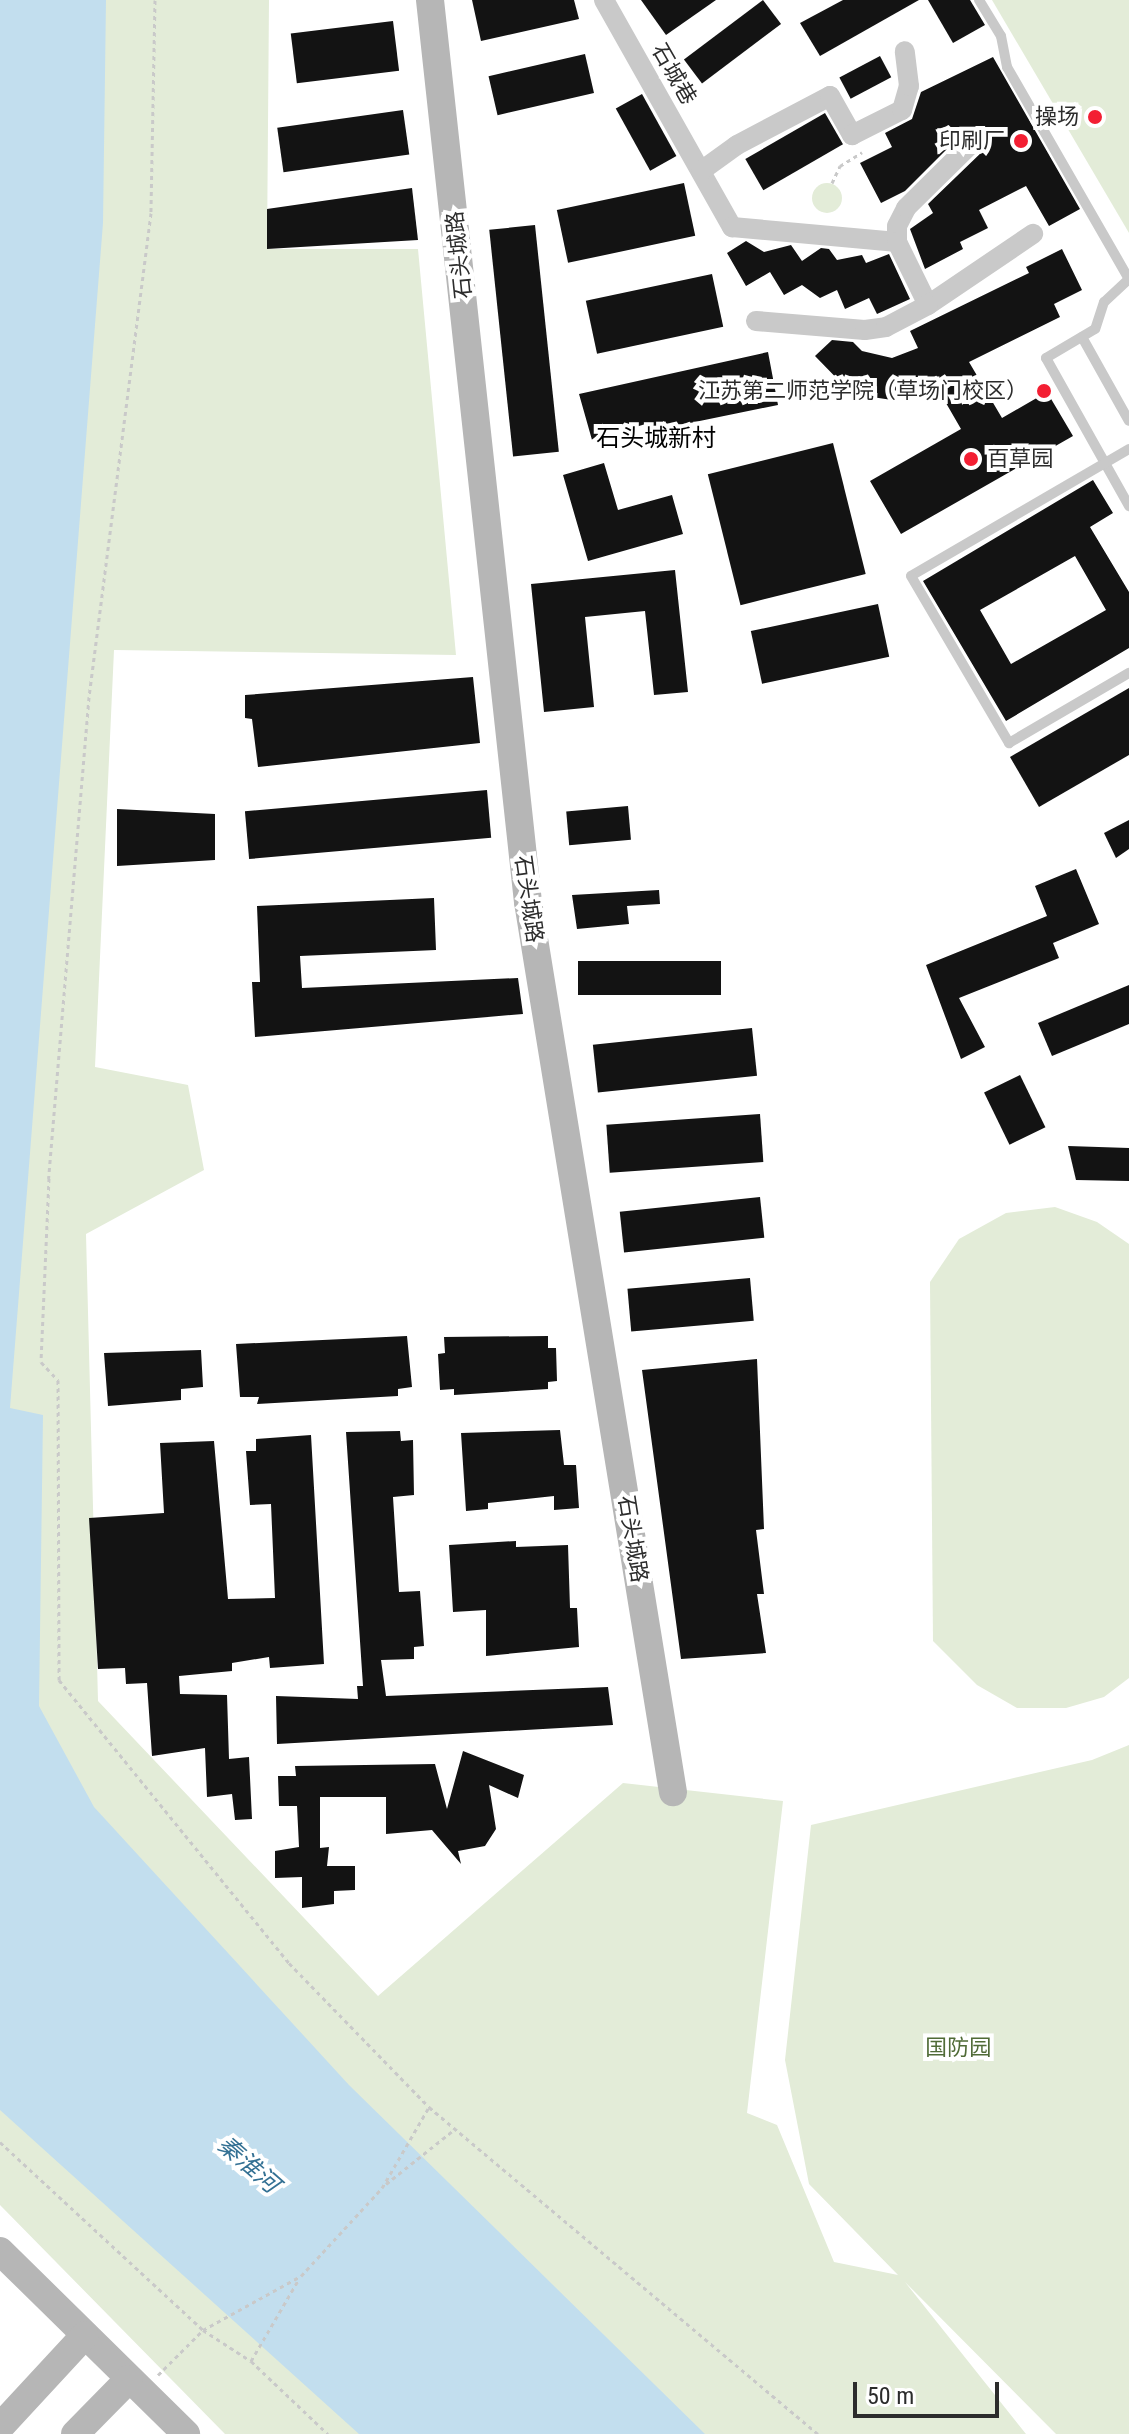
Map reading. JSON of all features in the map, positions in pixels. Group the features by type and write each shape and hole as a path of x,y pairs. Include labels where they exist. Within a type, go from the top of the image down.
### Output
{"street":[{"name":"石头城路","path":"430,0 528,902 673,1792"},
{"name":"石城巷","path":"604,0 732,227 897,242"},
{"path":"701,171 737,145 830,96 852,135 902,110 909,86 905,51"},
{"path":"928,305 897,242 897,226 906,208 975,140"},
{"path":"756,321 865,330 886,327 928,305 1033,234"},
{"path":"0,2251 186,2434"},
{"path":"0,2427 85,2335"},
{"path":"75,2434 136,2385"}],"lane":[{"path":"979,0 1001,36 1007,67 1129,279 1104,302 1095,329 1046,358 1129,506"},
{"path":"1082,337 1129,421"},
{"path":"1129,449 911,576 1009,743 1129,673"}],"path":[{"path":"155,0 151,213 89,697 49,1178 41,1362 58,1380 59,1680 289,1963 429,2107 818,2434"},
{"path":"832,183 840,166 864,155 852,135"},
{"path":"382,2188 429,2107"},
{"path":"251,2361 301,2276 382,2188 455,2129"},
{"path":"0,2142 203,2330 251,2361 328,2434"},
{"path":"136,2385 203,2330 301,2276"}],"green space":[{"name":"国防园","path":"0,0 269,0 267,249 418,249 456,655 114,650 95,1067 188,1085 204,1170 86,1234 98,1701 378,1996 623,1783 783,1801 747,2113 777,2125 834,2262 898,2275 809,2184 785,2060 811,1825 1092,1760 1129,1745 1129,2434 1056,2434 905,2282 1026,2434 225,2434 0,2205"},
{"name":"操场","path":"992,0 1129,0 1129,233"},
{"path":"827,183 838,187 842,198 838,209 827,213 816,209 812,198 816,187"},
{"path":"1055,1207 1097,1222 1129,1244 1129,1678 1104,1697 1066,1708 1017,1708 977,1685 933,1641 930,1282 959,1239 1006,1213"}],"water":[{"name":"秦淮河","path":"0,0 106,0 103,223 10,1408 43,1415 39,1706 94,1807 349,2085 705,2434 359,2434 0,2110"}],"building":[{"path":"472,0 574,0 579,19 481,41"},
{"path":"641,0 716,0 666,35"},
{"path":"763,0 781,24 702,84 684,60"},
{"path":"843,0 919,0 820,56 800,23"},
{"path":"928,0 970,0 985,25 953,43"},
{"path":"393,21 399,71 297,83 291,34"},
{"path":"585,54 594,93 498,115 489,76"},
{"path":"880,56 891,77 851,99 839,78"},
{"path":"993,57 1080,209 1049,226 1026,186 979,210 988,228 960,242 963,249 925,269 910,229 933,213 928,204 985,149 985,132 966,130 905,191 881,203 860,163 892,147 885,133 912,119 921,92"},
{"path":"642,94 676,156 650,171 616,109"},
{"path":"403,110 409,155 283,172 277,128"},
{"path":"825,113 843,144 763,190 745,159"},
{"path":"684,183 695,236 568,263 557,210"},
{"path":"412,188 418,240 267,249 267,209"},
{"path":"535,225 559,452 513,457 489,230"},
{"path":"746,241 764,252 791,245 802,261 821,248 829,249 837,260 862,255 866,263 889,254 910,299 877,314 869,298 845,309 837,290 820,298 802,285 784,295 770,272 746,286 727,253"},
{"path":"1062,249 1082,290 1054,304 1060,317 969,362 1002,418 1047,392 1073,436 901,534 870,481 961,429 935,384 892,400 852,394 815,356 832,340 853,342 862,351 892,358 918,348 910,331 1029,273 1026,267"},
{"path":"712,274 723,327 597,354 586,301"},
{"path":"768,352 778,405 651,431 649,423 592,440 579,394"},
{"path":"833,443 866,574 740,605 708,474"},
{"path":"604,463 618,510 672,495 683,534 588,561 563,475"},
{"path":"1093,480 1113,513 1090,527 1129,592 1129,648 1006,721 923,581","holes":["1075,556 1106,610 1011,664 980,610"]},
{"path":"675,570 688,692 654,695 645,611 585,617 594,707 544,712 531,584"},
{"path":"878,604 889,657 762,684 751,631"},
{"path":"473,677 480,743 258,767 252,719 245,718 245,695"},
{"path":"1129,688 1129,755 1039,807 1010,757"},
{"path":"487,790 491,838 249,859 245,811"},
{"path":"628,806 631,840 569,845 566,811"},
{"path":"117,809 215,814 215,860 117,866"},
{"path":"1129,820 1129,849 1116,858 1104,833"},
{"path":"1076,869 1099,924 1053,943 1059,958 959,998 985,1047 961,1059 926,965 1047,916 1035,886"},
{"path":"659,890 660,904 627,906 629,924 577,929 572,895"},
{"path":"434,898 436,950 300,956 302,988 518,978 523,1014 255,1037 252,982 260,982 257,906"},
{"path":"578,961 721,961 721,995 578,995"},
{"path":"1129,985 1129,1024 1052,1056 1038,1023"},
{"path":"752,1028 757,1076 598,1092 593,1045"},
{"path":"1020,1075 1045,1127 1009,1145 984,1093"},
{"path":"760,1114 763,1162 610,1173 606,1125"},
{"path":"1068,1146 1129,1148 1129,1181 1076,1180"},
{"path":"760,1197 764,1238 624,1253 620,1212"},
{"path":"750,1278 754,1321 631,1332 627,1289"},
{"path":"407,1336 412,1387 398,1389 398,1396 257,1404 259,1397 240,1397 236,1344"},
{"path":"548,1336 548,1348 556,1348 557,1381 548,1382 548,1389 454,1395 454,1389 440,1390 438,1354 445,1353 444,1337"},
{"path":"201,1350 203,1387 181,1389 181,1400 108,1406 104,1353"},
{"path":"757,1359 764,1529 756,1530 764,1594 757,1594 766,1653 681,1659 642,1370"},
{"path":"560,1430 564,1465 576,1465 579,1508 554,1510 554,1496 488,1503 488,1509 466,1511 461,1433"},
{"path":"400,1431 401,1441 413,1440 414,1495 393,1497 399,1592 420,1591 424,1646 414,1647 414,1659 381,1660 386,1696 608,1687 613,1725 277,1744 276,1696 358,1699 357,1686 363,1686 346,1432"},
{"path":"311,1435 324,1664 270,1668 269,1657 232,1663 232,1671 179,1676 180,1694 227,1695 229,1759 249,1757 252,1819 235,1820 232,1794 207,1797 205,1748 152,1756 147,1683 126,1684 125,1668 98,1669 89,1518 164,1513 160,1443 214,1441 228,1599 275,1598 271,1504 250,1505 246,1451 256,1451 256,1439"},
{"path":"516,1541 516,1547 568,1545 570,1608 577,1608 579,1647 486,1656 486,1610 453,1612 449,1545"},
{"path":"463,1751 524,1775 518,1798 489,1785 496,1829 485,1846 458,1851 461,1864 432,1830 386,1834 386,1797 320,1797 320,1848 329,1847 327,1866 355,1866 355,1890 334,1891 334,1904 302,1908 302,1877 275,1878 275,1851 299,1847 297,1806 279,1806 278,1776 296,1776 295,1766 435,1764 447,1809"}],"place":[{"name":"操场","path":"1095,117"},
{"name":"印刷厂","path":"1021,141"},
{"name":"江苏第二师范学院（草场门校区）","path":"1044,391"},
{"name":"百草园","path":"971,459"}],"district":[{"name":"石头城新村","path":"656,439"}]}
